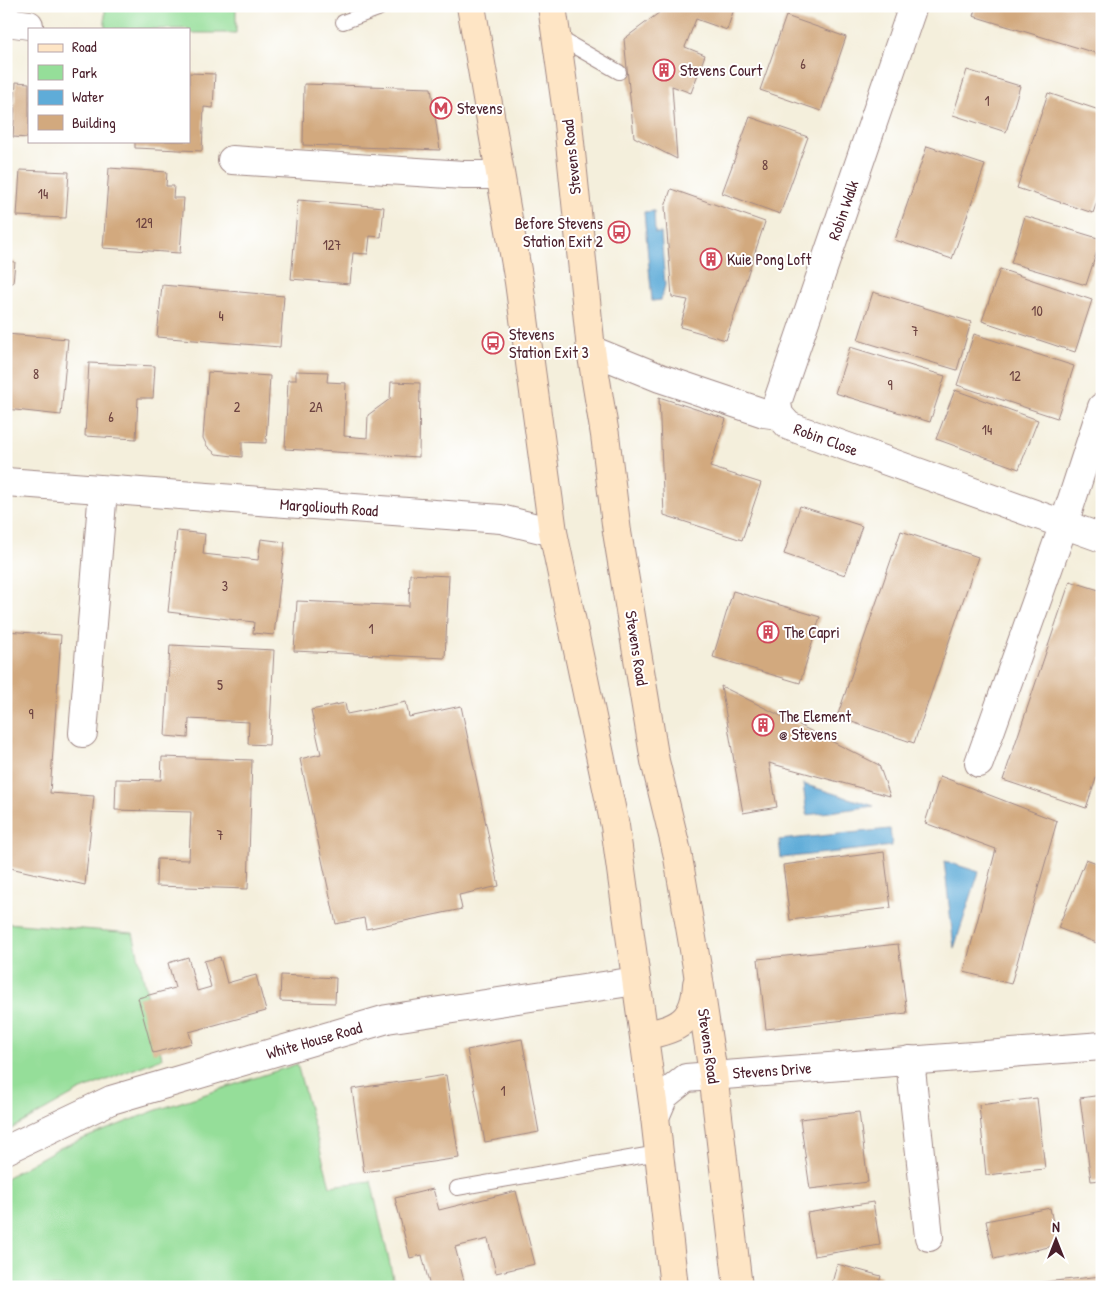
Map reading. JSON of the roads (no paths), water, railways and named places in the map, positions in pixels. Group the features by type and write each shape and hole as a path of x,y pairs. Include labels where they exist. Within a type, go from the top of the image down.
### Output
{"main road":[{"path":"471,6 519,282 553,532 615,826 655,1117 672,1286"},
{"name":"Stevens Road","path":"552,6 567,113 591,350 605,435 617,532 656,761 678,852 697,967 713,1074 738,1287"},
{"path":"644,1035 670,1030 680,1025 689,1015 696,1000 697,967"}],"street":[{"name":"Robin Walk","path":"779,414 777,403 913,6"},
{"path":"232,160 464,175 499,175"},
{"name":"Robin Close","path":"591,350 670,381 764,413 779,414 789,426 1102,538"},
{"path":"979,763 1064,524 1102,407"},
{"name":"Margoliouth Road","path":"6,482 501,519 553,532"},
{"path":"83,733 103,490"},
{"name":"White House Road","path":"6,1150 111,1100 387,1019 636,981"},
{"name":"Stevens Drive","path":"655,1117 664,1096 676,1084 686,1078 713,1074 1102,1046"},
{"path":"910,1060 928,1237"}],"lane":[{"path":"343,22 378,9 378,6"},
{"path":"556,36 619,72"},
{"path":"457,1188 658,1153"}],"water":[{"path":"654,211 655,233 661,233 665,285 661,300 652,301 644,212"},
{"path":"803,784 874,806 807,815"},
{"path":"890,829 892,846 781,858 779,840"},
{"path":"944,861 979,872 954,948"}],"place":[{"name":"Stevens Court","path":"664,70"},
{"name":"Stevens","path":"441,108"},
{"name":"Before Stevens Station Exit 2","path":"619,232"},
{"name":"Kuie Pong Loft","path":"711,259"},
{"name":"Stevens Station Exit 3","path":"493,343"},
{"name":"The Capri","path":"768,632"},
{"name":"The Element @ Stevens","path":"763,725"}]}
